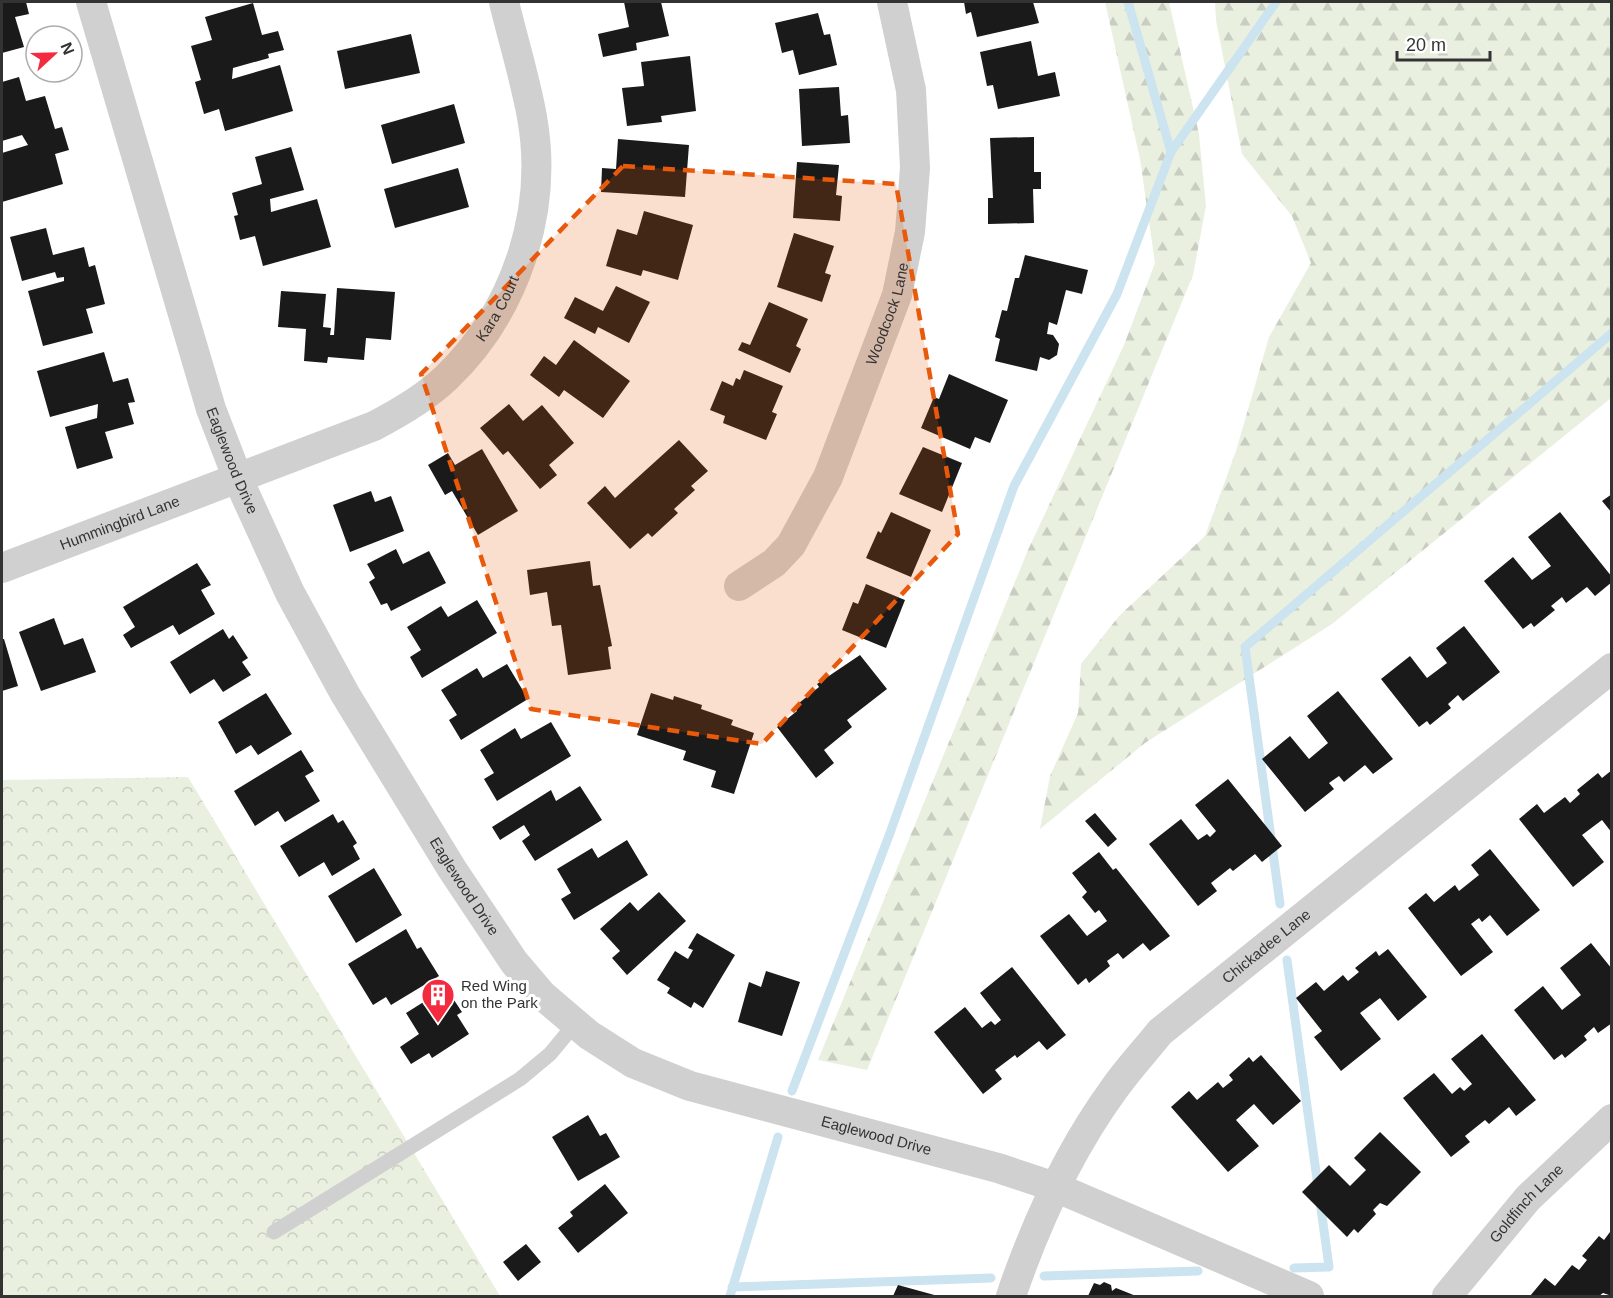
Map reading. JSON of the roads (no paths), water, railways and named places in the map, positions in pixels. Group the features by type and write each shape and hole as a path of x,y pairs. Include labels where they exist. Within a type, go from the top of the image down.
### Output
{"street":[{"name":"Eaglewood Drive","path":"91,2 211,409 238,479 290,593 345,694 452,869 514,962 542,995 574,1025 633,1063 690,1086 998,1168 1054,1187 1309,1296"},
{"name":"Kara Court","path":"238,479 374,426 407,408 445,379 477,345 502,306 520,263 532,219 537,173 532,118 504,2"},
{"name":"Woodcock Lane","path":"739,586 774,563 791,545 828,477 897,295 910,232 915,168 911,90 892,2"},
{"name":"Hummingbird Lane","path":"2,568 238,479"},
{"name":"Chickadee Lane","path":"1011,1296 1029,1244 1054,1187 1074,1151 1114,1089 1160,1032 1611,668"},
{"name":"Goldfinch Lane","path":"1447,1296 1528,1198 1611,1119"}],"lane":[{"path":"274,1232 520,1079 550,1054 574,1025"}],"waterway":[{"path":"1128,2 1171,152"},
{"path":"792,1091 890,833 1014,486 1117,294 1171,152 1276,2"},
{"path":"1280,904 1245,647 1612,333"},
{"path":"1287,960 1329,1267 1294,1268"},
{"path":"730,1296 778,1137"},
{"path":"1044,1276 1198,1271"},
{"path":"732,1287 991,1278"}],"place":[{"name":"Red Wing on the Park","path":"438,1024"}]}
